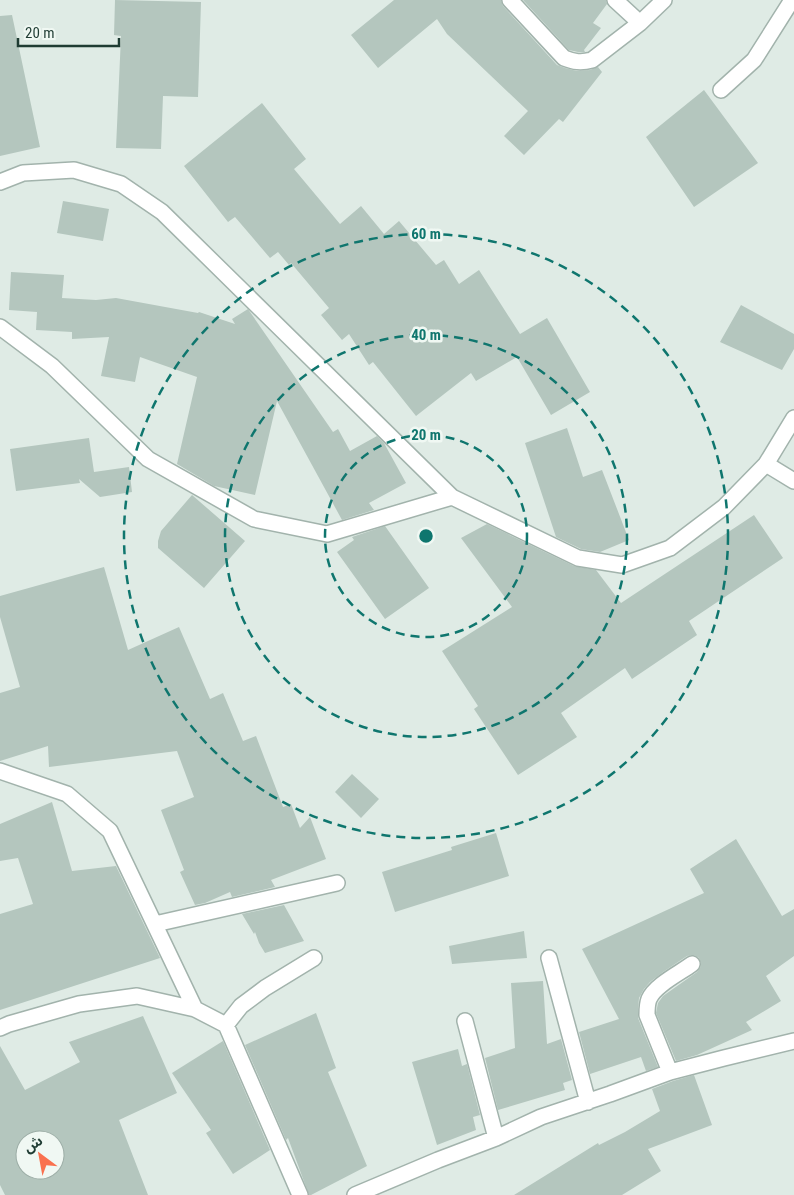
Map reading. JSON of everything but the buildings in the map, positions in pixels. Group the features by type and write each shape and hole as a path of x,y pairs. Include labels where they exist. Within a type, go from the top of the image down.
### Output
{"street":[{"path":"510,0 564,58 573,62 592,60 640,23 664,0"},
{"path":"615,0 640,23"},
{"path":"721,90 754,60 792,0"},
{"path":"0,182 24,173 74,170 121,184 162,212 452,496 578,558 622,565 670,548 724,507 766,464 794,418"},
{"path":"0,327 52,366 148,458 254,519 327,534 452,496"},
{"path":"766,464 794,481"},
{"path":"0,771 67,794 110,832 195,1009"},
{"path":"155,924 337,883"},
{"path":"226,1025 241,1006 265,988 314,958"},
{"path":"549,958 588,1102"},
{"path":"670,1072 647,1015 647,1006 655,990 692,964"},
{"path":"0,1028 79,1004 137,996 195,1009 226,1025 300,1195"},
{"path":"465,1021 496,1138"},
{"path":"355,1195 496,1138 541,1117 670,1072 794,1041"}]}
